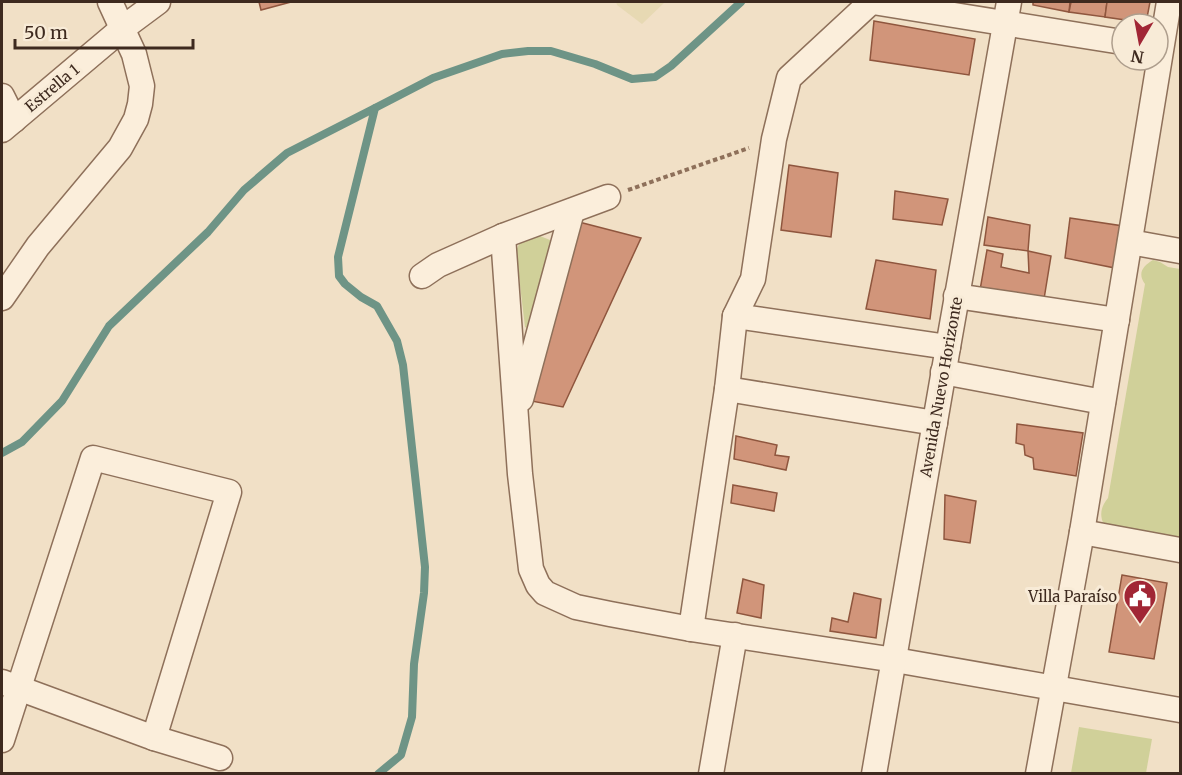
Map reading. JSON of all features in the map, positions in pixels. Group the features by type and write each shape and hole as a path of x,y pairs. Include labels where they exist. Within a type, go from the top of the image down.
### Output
{"street":[{"path":"2,298 38,246 120,148 136,119 142,86 134,54 110,2"},
{"name":"Estrella 1","path":"8,125 123,28 159,2"},
{"path":"691,629 727,389 735,316 753,279 774,139 789,78 872,2 1007,13 1110,39"},
{"name":"Avenida Nuevo Horizonte","path":"874,774 1007,13"},
{"path":"1038,774 1082,532 1130,242 1163,72"},
{"path":"2,96 8,125"},
{"path":"422,276 438,265 503,236 608,197"},
{"path":"516,416 572,211"},
{"path":"503,236 520,474 531,568 544,593 576,607 691,629 895,660 1180,710"},
{"path":"1130,242 1180,251"},
{"path":"956,296 1117,320"},
{"path":"735,316 948,346"},
{"path":"943,372 1103,402"},
{"path":"727,389 935,423"},
{"path":"2,740 10,685 93,458 229,492 154,738"},
{"path":"1082,532 1180,550"},
{"path":"711,774 735,635"},
{"path":"10,685 154,738 220,758"}],"path":[{"path":"608,197 774,139"}],"shaded area":[{"path":"616,2 665,2 642,24"}],"green space":[{"path":"540,236 550,240 551,244 527,328 525,327 516,251 520,242"},
{"path":"1153,260 1168,267 1180,269 1180,541 1104,525 1101,514 1108,498 1145,284 1141,273 1144,267"},
{"path":"1079,727 1152,739 1146,773 1071,773"}],"building":[{"path":"259,2 291,2 261,10"},
{"path":"1033,2 1070,2 1069,12 1033,5"},
{"path":"1071,2 1107,2 1105,17 1069,12"},
{"path":"1107,2 1150,2 1148,12 1110,12 1110,18 1105,17"},
{"path":"874,21 975,39 969,75 870,60"},
{"path":"789,165 838,173 831,237 781,230"},
{"path":"895,191 948,199 942,225 893,219"},
{"path":"988,217 1030,225 1028,251 984,245"},
{"path":"1070,218 1123,226 1115,268 1065,258"},
{"path":"579,222 641,238 563,407 526,400"},
{"path":"987,250 1003,254 1001,267 1029,273 1028,251 1051,256 1044,299 980,290"},
{"path":"876,260 936,270 930,319 866,309"},
{"path":"1017,424 1083,433 1076,476 1034,469 1033,458 1025,455 1024,445 1016,443"},
{"path":"736,436 777,445 775,455 789,457 786,470 734,459"},
{"path":"733,485 777,493 774,511 731,503"},
{"path":"945,495 976,501 970,543 944,539"},
{"path":"1122,575 1167,583 1154,659 1109,652"},
{"path":"743,579 764,585 761,618 737,613"},
{"path":"854,593 881,599 876,638 830,631 832,618 848,622"}],"waterway":[{"path":"378,774 401,755 412,717 414,664 424,593 425,567 403,365 397,341 377,306 361,297 339,276 338,257 375,108 433,78 502,54 528,51 551,51 595,64 632,79 655,77 671,66 741,2"},
{"path":"2,453 22,442 62,401 109,326 208,232 244,190 287,153 375,108"}],"place":[{"name":"Villa Paraíso","path":"1140,625"}]}
